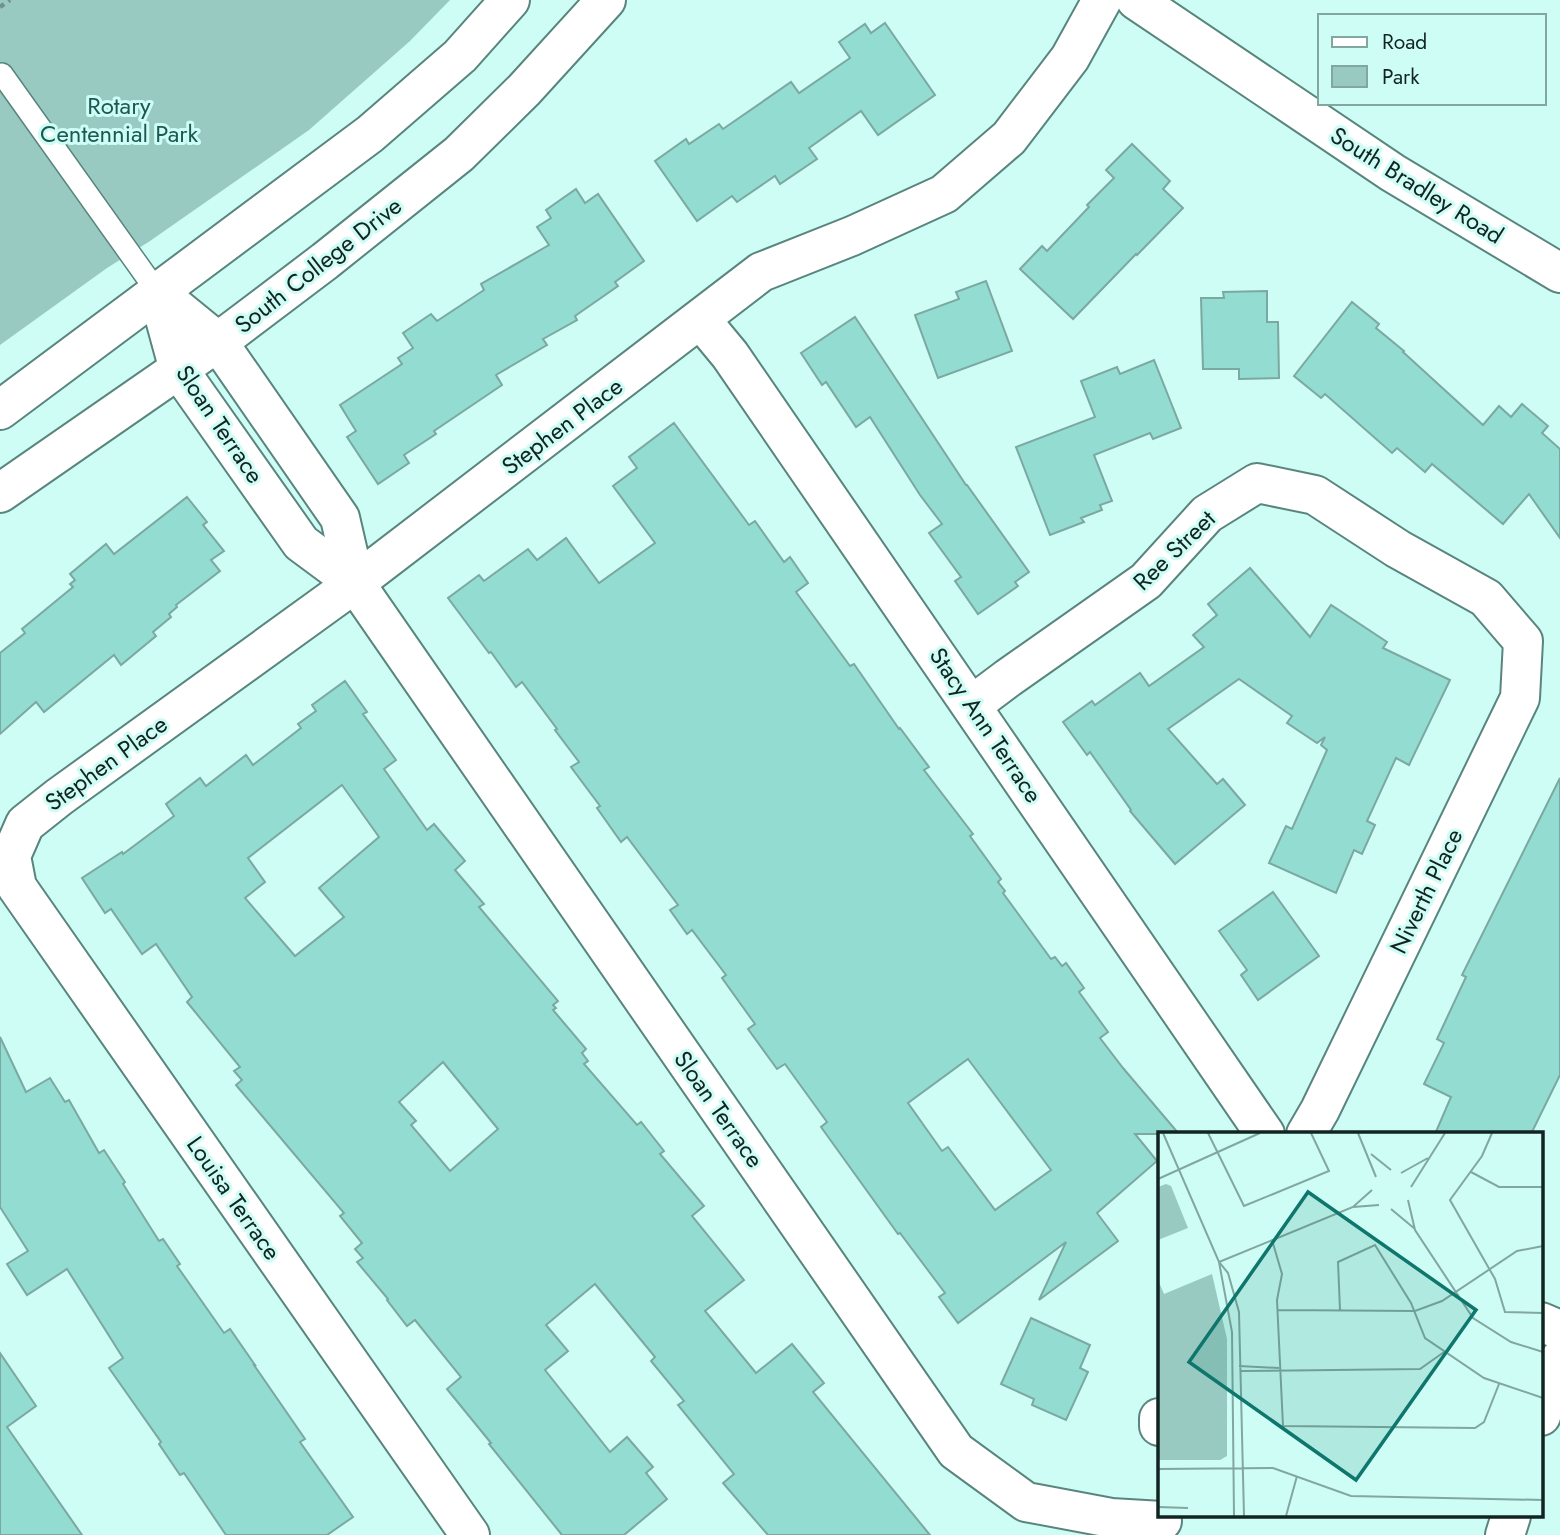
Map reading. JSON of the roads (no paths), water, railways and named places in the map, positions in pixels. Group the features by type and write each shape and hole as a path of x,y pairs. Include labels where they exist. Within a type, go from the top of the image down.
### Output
{"street":[{"path":"0,410 370,134 460,56 510,0"},
{"name":"South College Drive","path":"0,493 218,342 325,261 458,154 524,90 606,0"},
{"name":"Stephen Place","path":"11,856 25,824 355,583 761,272 852,236 944,194 1009,138 1070,58 1102,0"},
{"name":"South Bradley Road","path":"1136,0 1393,173 1560,273"},
{"name":"Sloan Terrace","path":"158,293 218,342 340,518 355,583"},
{"name":"Sloan Terrace","path":"158,293 179,370 301,543 355,583 956,1451 1026,1502 1111,1518 1162,1524"},
{"name":"Stacy Ann Terrace","path":"701,320 730,355 1264,1132"},
{"name":"Ree Street","path":"972,705 1146,581 1207,514 1257,483 1315,495 1398,550 1486,598 1523,641"},
{"name":"Niverth Place","path":"1307,1132 1520,698 1523,641"},
{"name":"Louisa Terrace","path":"11,856 17,887 470,1535"},
{"path":"1542,1322 1560,1330"},
{"path":"1542,1413 1560,1359"},
{"path":"1505,1535 1510,1518"}],"lane":[{"path":"2,74 158,293"}],"park label":[{"name":"Rotary Centennial Park","path":"119,119"}]}
